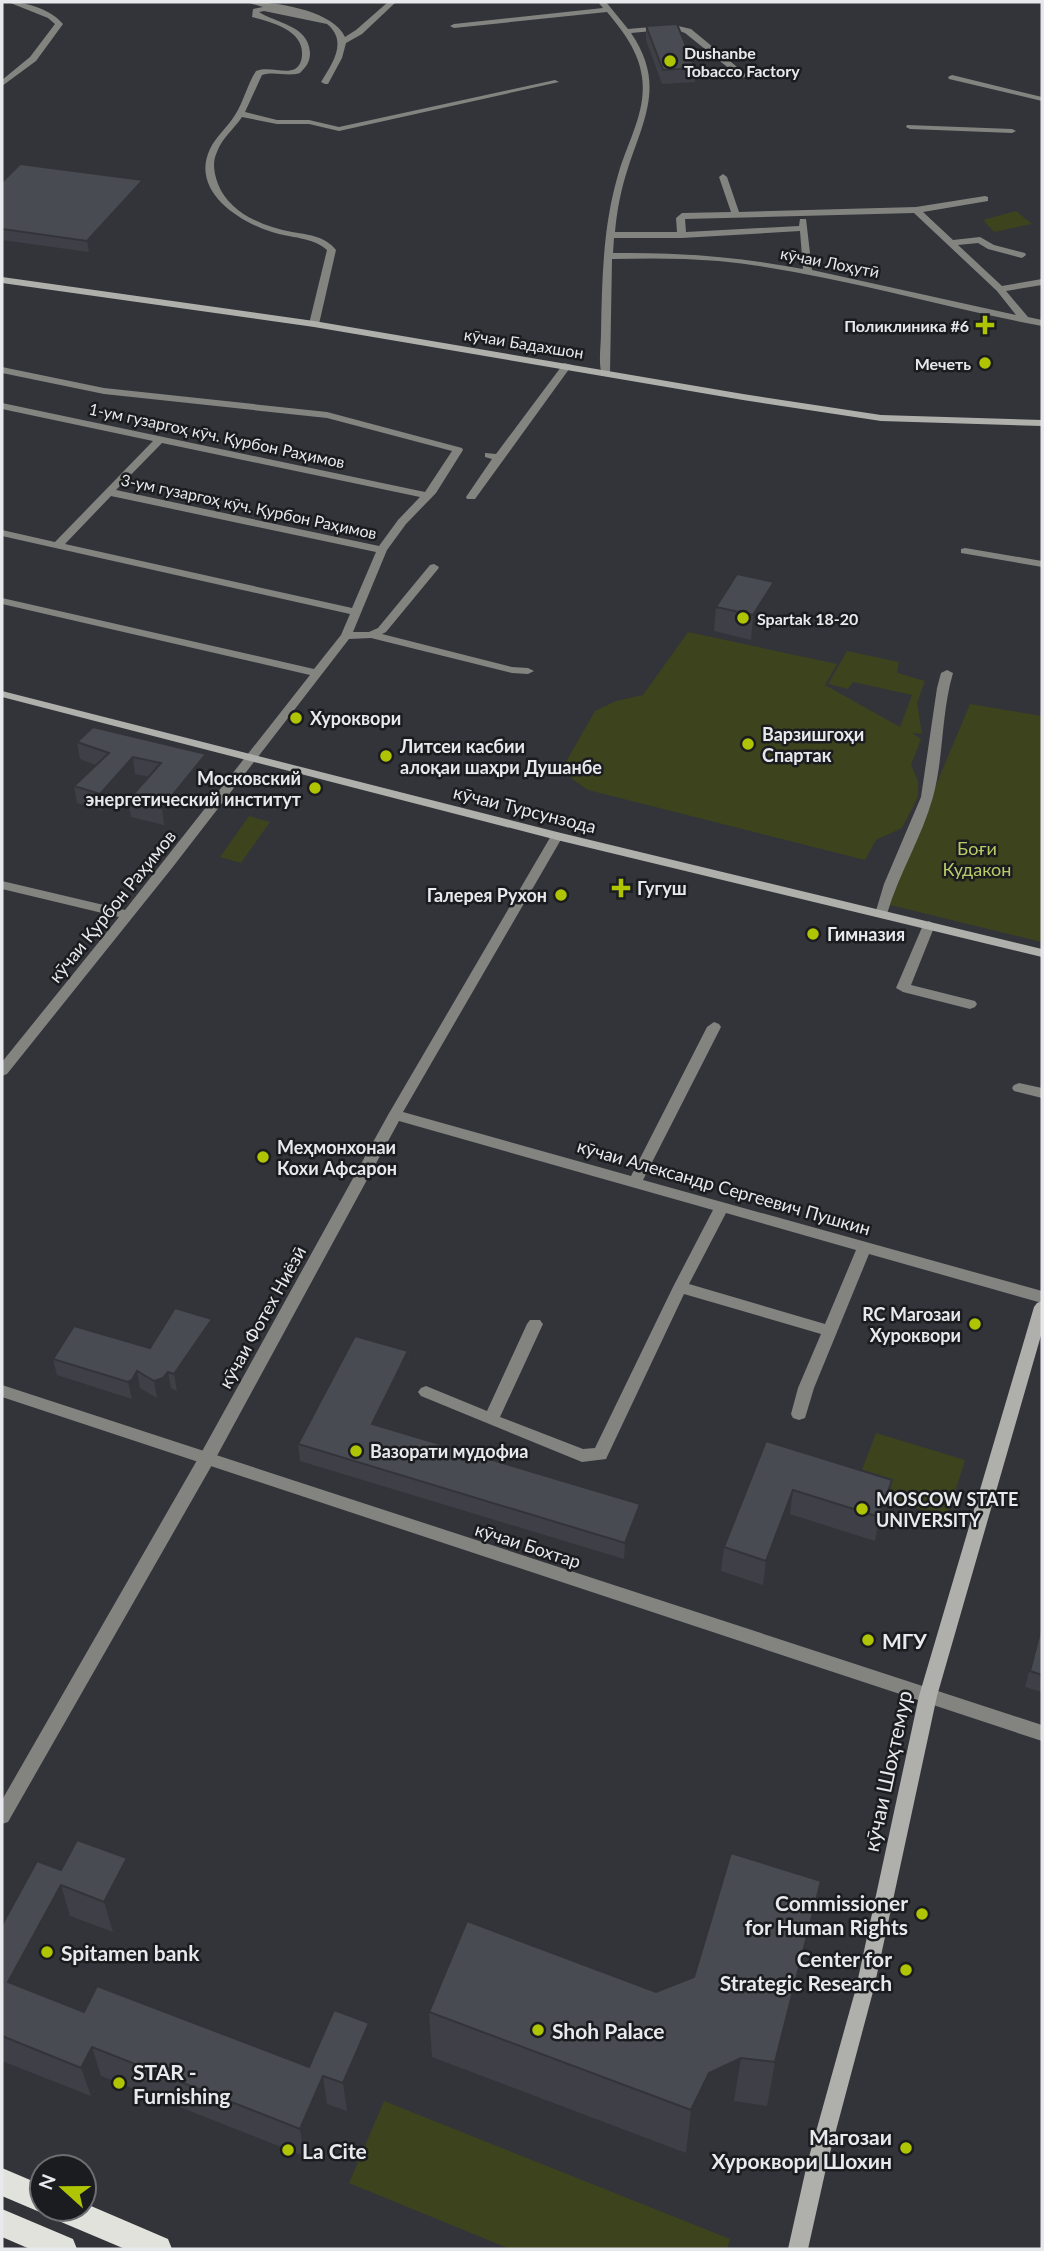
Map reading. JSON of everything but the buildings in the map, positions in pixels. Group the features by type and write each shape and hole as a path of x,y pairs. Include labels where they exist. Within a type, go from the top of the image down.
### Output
{"highway":[{"path":"2,2182 28,2193"},
{"path":"2,2223 63,2249"},
{"path":"97,2223 158,2249"}],"main road":[{"name":"кӯчаи Бадахшон","path":"2,280 314,324 881,418 1042,423"},
{"name":"кӯчаи Турсунзода","path":"2,694 557,836 1042,953"},
{"name":"кӯчаи Шоҳтемур","path":"797,2249 865,1987 928,1696 1042,1307"}],"street":[{"path":"2,85 33,59 59,24 50,16 12,2"},
{"path":"250,2 312,14 340,29 344,41 339,58 326,82"},
{"path":"344,41 359,33 392,2"},
{"path":"602,2 627,31 646,70 644,115 622,173 609,235 605,373"},
{"path":"314,324 331,258 332,250 329,245 249,220 219,199 209,158 219,139 241,114 261,71 295,72 307,57 305,46 290,28 255,15 256,11 264,9 329,22"},
{"path":"454,26 609,10"},
{"path":"627,31 668,27 688,31 744,76"},
{"path":"952,77 1042,99"},
{"path":"241,114 276,122 309,122 340,129 555,82"},
{"path":"910,127 1012,131"},
{"path":"723,177 735,212"},
{"path":"682,235 682,216 735,212 801,214 916,210 985,199"},
{"path":"916,210 1000,289 1025,320"},
{"path":"801,214 808,272"},
{"path":"609,235 682,235 804,228"},
{"path":"950,243 980,240 991,247 1022,256"},
{"name":"кӯчаи Лоҳутӣ","path":"609,256 660,252 808,272 1042,323"},
{"path":"1000,289 1042,282"},
{"path":"471,497 493,457 567,365"},
{"name":"кӯчаи Қурбон Раҳимов","path":"2,370 104,390 327,415 458,450 438,483 382,550 346,636 2,1071"},
{"name":"1-ум гузаргоҳ кӯч. Қурбон Раҳимов","path":"2,406 426,495"},
{"path":"57,546 159,440"},
{"name":"3-ум гузаргоҳ кӯч. Қурбон Раҳимов","path":"109,492 382,550"},
{"path":"2,533 357,612"},
{"path":"965,551 1042,564"},
{"path":"371,635 382,630 435,567"},
{"path":"2,601 317,673"},
{"path":"346,636 371,635 512,670 528,671"},
{"path":"881,914 897,865 907,849 927,796 939,695 947,673"},
{"name":"кӯчаи Фотех Ниёзӣ","path":"2,1816 205,1460 394,1115 557,836"},
{"path":"2,885 128,915"},
{"path":"929,925 904,988 970,1004"},
{"path":"635,1182 714,1027"},
{"path":"1019,1088 1042,1093"},
{"name":"кӯчаи Александр Сергеевич Пушкин","path":"394,1115 1042,1297"},
{"path":"426,1392 582,1456 600,1454 680,1287 722,1207"},
{"path":"799,1414 806,1388 865,1247"},
{"path":"680,1287 830,1331"},
{"path":"491,1420 535,1324"},
{"name":"кӯчаи Бохтар","path":"2,1391 205,1460 1042,1733"}],"green space":[{"path":"1016,211 1032,224 994,232 983,220"},
{"name":"Варзишгоҳи Спартак","path":"688,632 837,664 825,685 900,727 912,695 853,682 848,689 828,684 847,651 899,662 897,673 925,681 917,703 922,734 912,733 921,739 911,765 918,781 918,796 902,828 876,840 865,860 588,790 572,779 564,765 595,711 616,701 643,695"},
{"name":"Боғи Кудакон","path":"970,704 1042,716 1042,942 886,904"},
{"path":"249,816 270,822 241,863 220,857"},
{"path":"876,1433 965,1460 947,1518 855,1488"},
{"path":"384,2101 730,2239 727,2249 510,2249 349,2183"}],"place":[{"name":"Dushanbe Tobacco Factory","path":"670,61"},
{"name":"Поликлиника #6","path":"985,325"},
{"name":"Мечеть","path":"985,363"},
{"name":"Spartak 18-20","path":"743,618"},
{"name":"Хуроквори","path":"296,718"},
{"name":"Варзишгоҳи Спартак","path":"748,744"},
{"name":"Литсеи касбии алоқаи шаҳри Душанбе","path":"386,756"},
{"name":"Московский энергетический институт","path":"315,788"},
{"name":"Гугуш","path":"621,888"},
{"name":"Галерея Рухон","path":"561,895"},
{"name":"Гимназия","path":"813,934"},
{"name":"Меҳмонхонаи Кохи Афсарон","path":"263,1157"},
{"name":"RC Магозаи Хуроквори","path":"975,1324"},
{"name":"Вазорати мудофиа","path":"356,1451"},
{"name":"MOSCOW STATE UNIVERSITY","path":"862,1509"},
{"name":"МГУ","path":"868,1640"},
{"name":"Commissioner for Human Rights","path":"922,1914"},
{"name":"Spitamen bank","path":"47,1952"},
{"name":"Center for Strategic Research","path":"906,1970"},
{"name":"Shoh Palace","path":"538,2030"},
{"name":"STAR - Furnishing","path":"119,2083"},
{"name":"Магозаи Хуроквори Шохин","path":"906,2148"},
{"name":"La Cite","path":"288,2150"}]}
